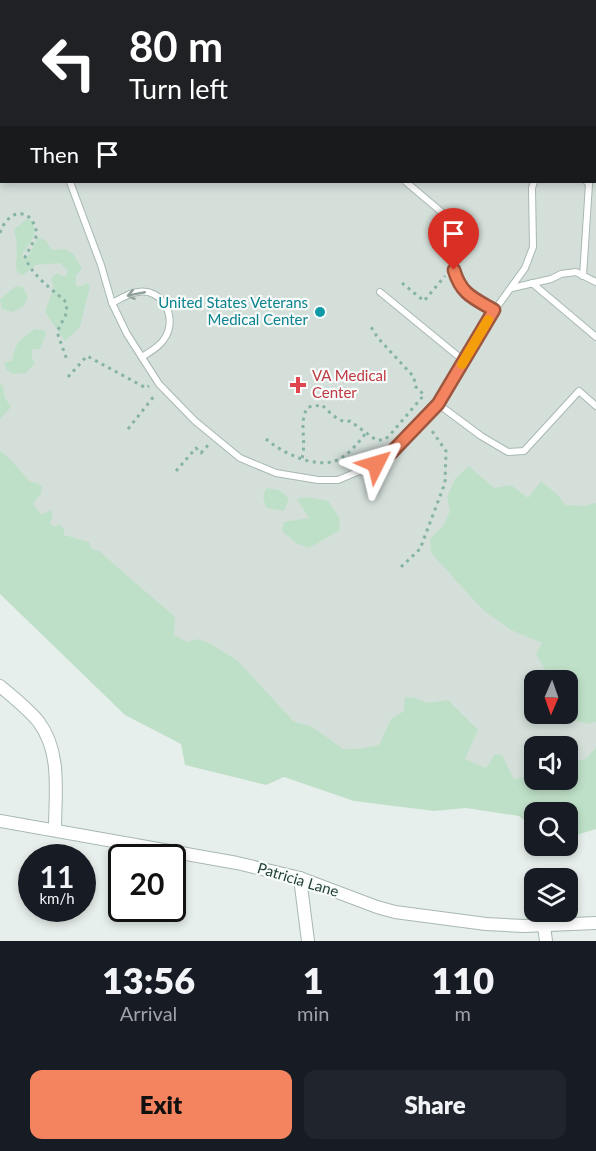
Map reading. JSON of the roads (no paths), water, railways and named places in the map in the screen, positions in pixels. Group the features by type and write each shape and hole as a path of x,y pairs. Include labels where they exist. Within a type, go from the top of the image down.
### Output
{"street":[{"path":"0,686 32,715 43,729 50,744 55,769 55,830"},
{"name":"Patricia Lane","path":"0,821 237,863 300,878 395,912 486,924 544,926 596,923"},
{"path":"300,878 308,941"},
{"path":"544,926 546,941"}],"lane":[{"path":"70,183 101,265 112,303 127,334 167,393 222,445 240,458 257,466 292,476 338,480 376,464 391,453 438,404 494,310 525,268 532,247 531,189 534,183"},
{"path":"407,183 451,220 459,230 454,270 458,284 469,296 494,310"},
{"path":"583,276 588,183"},
{"path":"511,288 576,272 596,282"},
{"path":"532,283 596,337"},
{"path":"112,303 138,292 148,292 165,303 169,312 168,334 162,343 142,357"},
{"path":"380,292 464,361"},
{"path":"438,404 481,436 508,452 524,451 579,391 596,406"}],"place":[{"name":"United States Veterans Medical Center","path":"320,312"},
{"name":"VA Medical Center","path":"298,385"}]}
